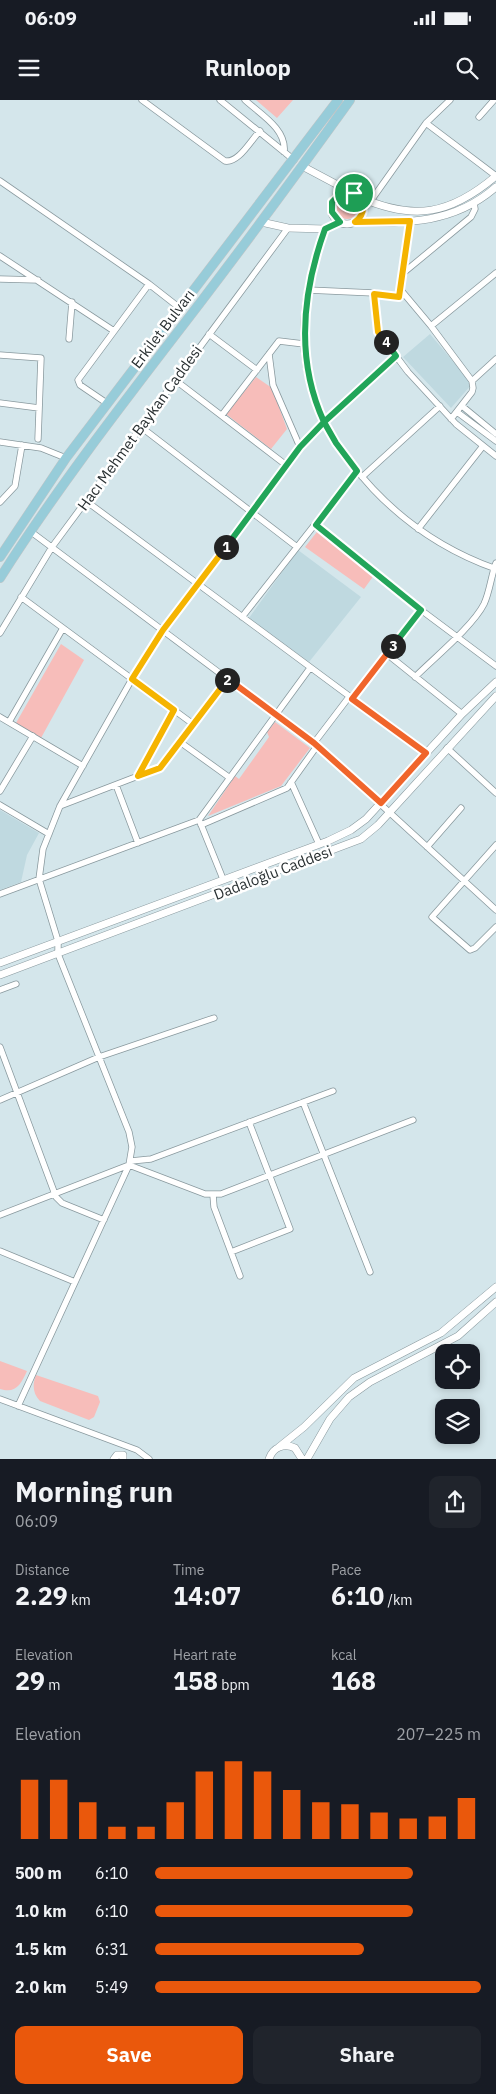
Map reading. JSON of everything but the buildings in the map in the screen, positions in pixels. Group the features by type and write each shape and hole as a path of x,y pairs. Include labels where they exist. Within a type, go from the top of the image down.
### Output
{"main road":[{"name":"Erkilet Bulvarı","path":"0,557 66,458 338,100"},
{"name":"Erkilet Bulvarı","path":"0,578 77,464 261,222 350,100"},
{"path":"294,160 302,166"},
{"path":"251,215 261,222"}],"street":[{"path":"142,100 225,161 237,158 260,131"},
{"path":"220,100 294,160"},
{"path":"245,100 279,130 284,139 284,152"},
{"path":"370,202 426,124 450,100"},
{"path":"479,117 494,100"},
{"path":"302,166 370,202 402,211 430,211 457,203 496,176 426,124"},
{"path":"0,181 150,284 180,309"},
{"path":"352,192 341,193 332,202 332,212 340,222 348,224 355,222 410,221 440,218 456,212 495,191"},
{"path":"355,222 360,218 363,210 359,196"},
{"path":"402,274 471,217 475,209 474,203"},
{"path":"308,290 399,297 410,221"},
{"path":"261,222 288,228 325,229 340,222"},
{"name":"Hacı Mehmet Baykan Caddesi","path":"0,633 52,547 288,228"},
{"path":"325,229 316,254 308,290 304,323 304,344 308,377 324,422 336,443 357,471 392,508 418,530 459,554 495,567 484,603 456,637 415,676"},
{"path":"0,256 40,280 114,332"},
{"path":"431,326 496,272"},
{"path":"0,280 40,280"},
{"path":"108,404 80,385 78,380 150,284"},
{"path":"400,290 431,326 472,381 474,388 451,419"},
{"path":"374,294 378,332 408,372 451,419 496,456"},
{"path":"69,339 72,302"},
{"path":"209,334 257,370"},
{"path":"222,415 279,341 304,344"},
{"path":"0,354 41,358 38,439"},
{"path":"269,354 274,385 300,447"},
{"path":"18,1406 130,1163 132,1147 129,1132 58,954 58,941 39,879 43,849 60,806 132,679 163,630 300,447 324,422 396,356"},
{"path":"472,381 496,359"},
{"path":"175,380 286,465"},
{"path":"0,403 39,408"},
{"path":"362,477 440,406"},
{"path":"462,406 496,434"},
{"path":"457,412 496,441"},
{"path":"140,427 297,547"},
{"path":"0,442 41,448 66,458"},
{"path":"0,502 15,486 22,445"},
{"path":"418,530 483,446"},
{"path":"242,617 357,471"},
{"path":"86,501 426,753"},
{"path":"316,525 421,610 496,666"},
{"path":"30,531 315,744 496,910"},
{"path":"21,597 193,724"},
{"path":"0,894 200,822 286,788 315,744 421,610"},
{"path":"9,722 63,628"},
{"path":"387,654 462,714"},
{"path":"200,822 276,713 310,668"},
{"path":"60,806 160,768 228,679"},
{"name":"Dadaloğlu Caddesi","path":"0,963 319,844 351,830 366,819 462,714 496,682"},
{"name":"Dadaloğlu Caddesi","path":"0,975 353,842 373,830 496,696"},
{"path":"138,776 174,710"},
{"path":"0,717 82,766"},
{"path":"0,791 32,736"},
{"path":"180,742 230,778"},
{"path":"447,748 496,793"},
{"path":"291,782 319,844"},
{"path":"116,785 138,843"},
{"path":"0,805 49,834"},
{"path":"427,847 461,808"},
{"path":"200,822 223,879"},
{"path":"496,845 432,917 470,950 496,927"},
{"path":"0,990 16,984"},
{"path":"0,1100 99,1058 214,1018"},
{"path":"0,1047 55,1193 62,1203 104,1220"},
{"path":"0,1214 130,1163 146,1160 333,1091"},
{"path":"303,1102 370,1272"},
{"path":"130,1163 201,1193 213,1195 269,1176 412,1120"},
{"path":"231,1252 290,1229 249,1122"},
{"path":"213,1195 214,1206 240,1276"},
{"path":"0,1251 75,1282"},
{"path":"269,1459 274,1450 304,1427 354,1378 441,1333 496,1287"},
{"path":"307,1459 330,1419 349,1397 370,1382 458,1336 496,1302"},
{"path":"0,1399 128,1447 140,1452 149,1459"},
{"path":"114,1459 117,1455 123,1457 128,1447"},
{"path":"279,1447 295,1448 302,1459"}],"shaded area":[{"path":"256,100 293,100 277,118"},
{"path":"347,197 355,200 358,208 355,216 347,219 339,216 336,208 339,200"},
{"path":"430,334 472,384 451,408 403,357"},
{"path":"256,377 272,388 287,429 271,449 226,414"},
{"path":"320,528 377,571 364,589 305,547"},
{"path":"298,550 361,597 309,662 249,618"},
{"path":"61,644 84,660 41,738 16,723"},
{"path":"275,722 310,748 281,786 208,816 235,776 239,779 269,737 267,732"},
{"path":"0,810 39,833 27,855 21,882 0,890"},
{"path":"0,1361 27,1371 20,1384 14,1389 0,1389"},
{"path":"36,1375 98,1396 100,1402 94,1417 89,1420 40,1401 34,1389"}],"route":[{"path":"354,193 341,193 332,202 332,212 336,220 340,222 325,229 316,254 305,311 306,367 324,422 300,447 198,583 163,630 132,679 174,710 138,776 160,768 228,679 314,743 381,803 426,753 352,699 421,610 316,525 357,471 336,443 324,422 396,356 378,332 374,294 399,297 410,221 355,222 361,216 364,208 360,198 354,193"}]}
